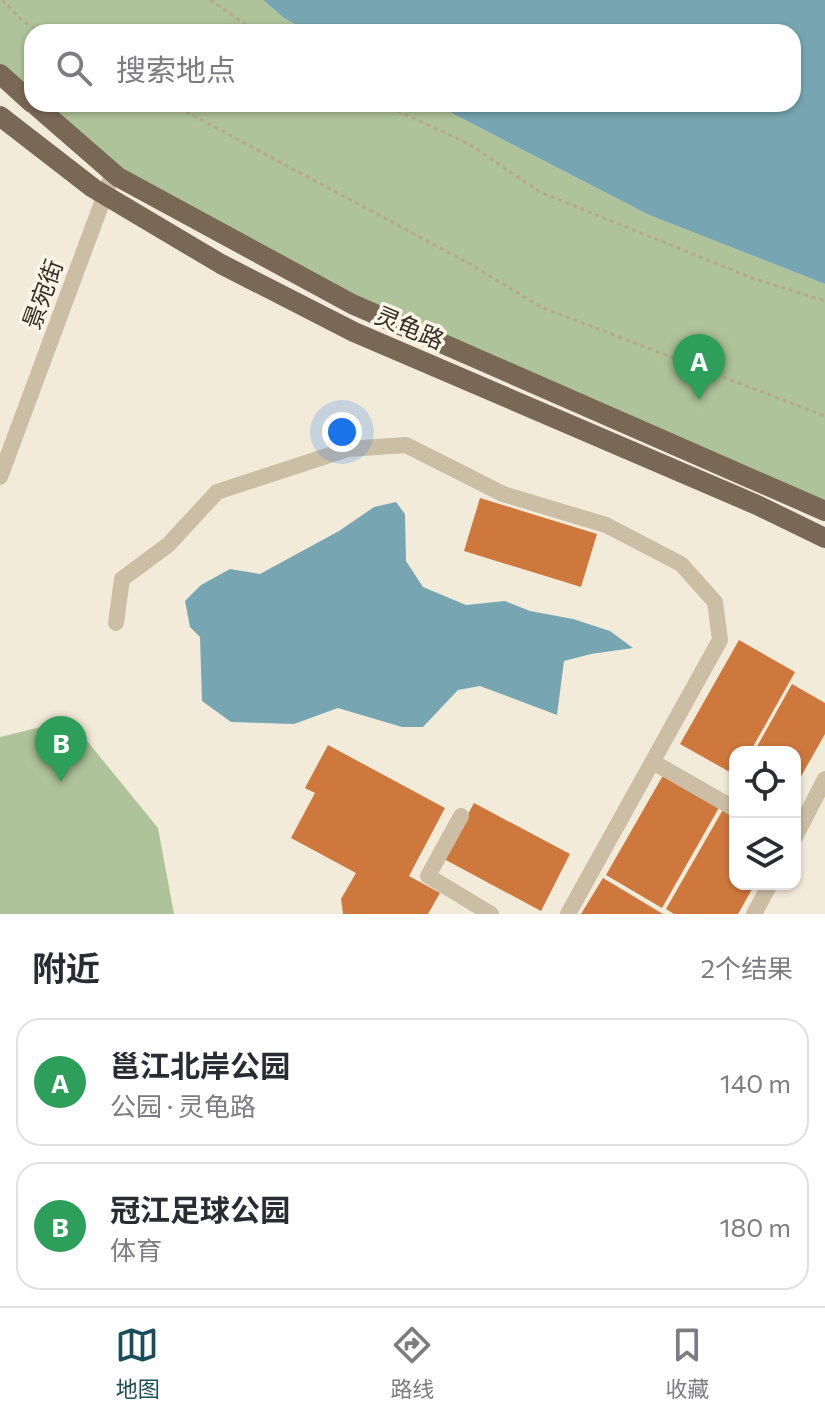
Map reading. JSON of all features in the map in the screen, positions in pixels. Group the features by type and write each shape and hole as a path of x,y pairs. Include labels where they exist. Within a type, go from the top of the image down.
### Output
{"main road":[{"name":"灵龟路","path":"0,74 24,95"},
{"name":"灵龟路","path":"43,112 113,173 177,211 352,304 825,511"},
{"name":"灵龟路","path":"0,116 104,195 221,264 354,332 757,505 825,538"}],"street":[{"name":"景宛街","path":"0,477 113,173"},
{"path":"116,623 122,579 168,545 217,492 348,449 406,445 503,494 606,525 681,564 715,602 720,640 568,914"},
{"path":"653,762 729,806"},
{"path":"801,825 825,779"},
{"path":"461,816 428,876 491,914"},
{"path":"754,914 767,890"}],"path":[{"path":"2,0 28,24"},
{"path":"210,0 245,24"},
{"path":"187,112 470,264 541,307 825,416"},
{"path":"400,112 469,144 540,192 752,278 825,301"}],"green space":[{"path":"0,0 263,0 294,24 24,24 24,96 0,74"},
{"path":"45,112 449,112 649,215 825,284 825,511 352,304 177,211"},
{"path":"70,720 158,828 174,914 0,914 0,737"}],"water":[{"path":"263,0 825,0 825,284 649,215 449,112 801,112 801,24 294,24"},
{"path":"396,502 405,514 406,561 423,587 466,605 505,601 530,611 573,619 610,631 633,648 564,661 557,715 480,686 458,690 423,727 402,727 338,708 294,724 231,722 202,701 200,637 190,627 185,601 201,585 230,569 260,574 339,531 374,507"}],"building":[{"path":"480,498 597,534 581,587 464,551"},
{"path":"739,640 795,672 753,746 729,746 729,772 680,744"},
{"path":"792,684 825,703 825,734 801,776 801,746 757,746"},
{"path":"328,745 445,808 409,876 440,893 428,914 343,914 341,899 356,873 291,838 315,793 305,788"},
{"path":"665,772 721,804 662,908 606,875"},
{"path":"474,803 570,854 541,911 444,859"},
{"path":"725,806 729,808 729,890 752,890 738,914 674,914 666,909"},
{"path":"603,878 663,914 581,914"}],"place":[{"name":"邕江北岸公园","path":"699,400"},
{"name":"冠江足球公园","path":"61,782"}]}
